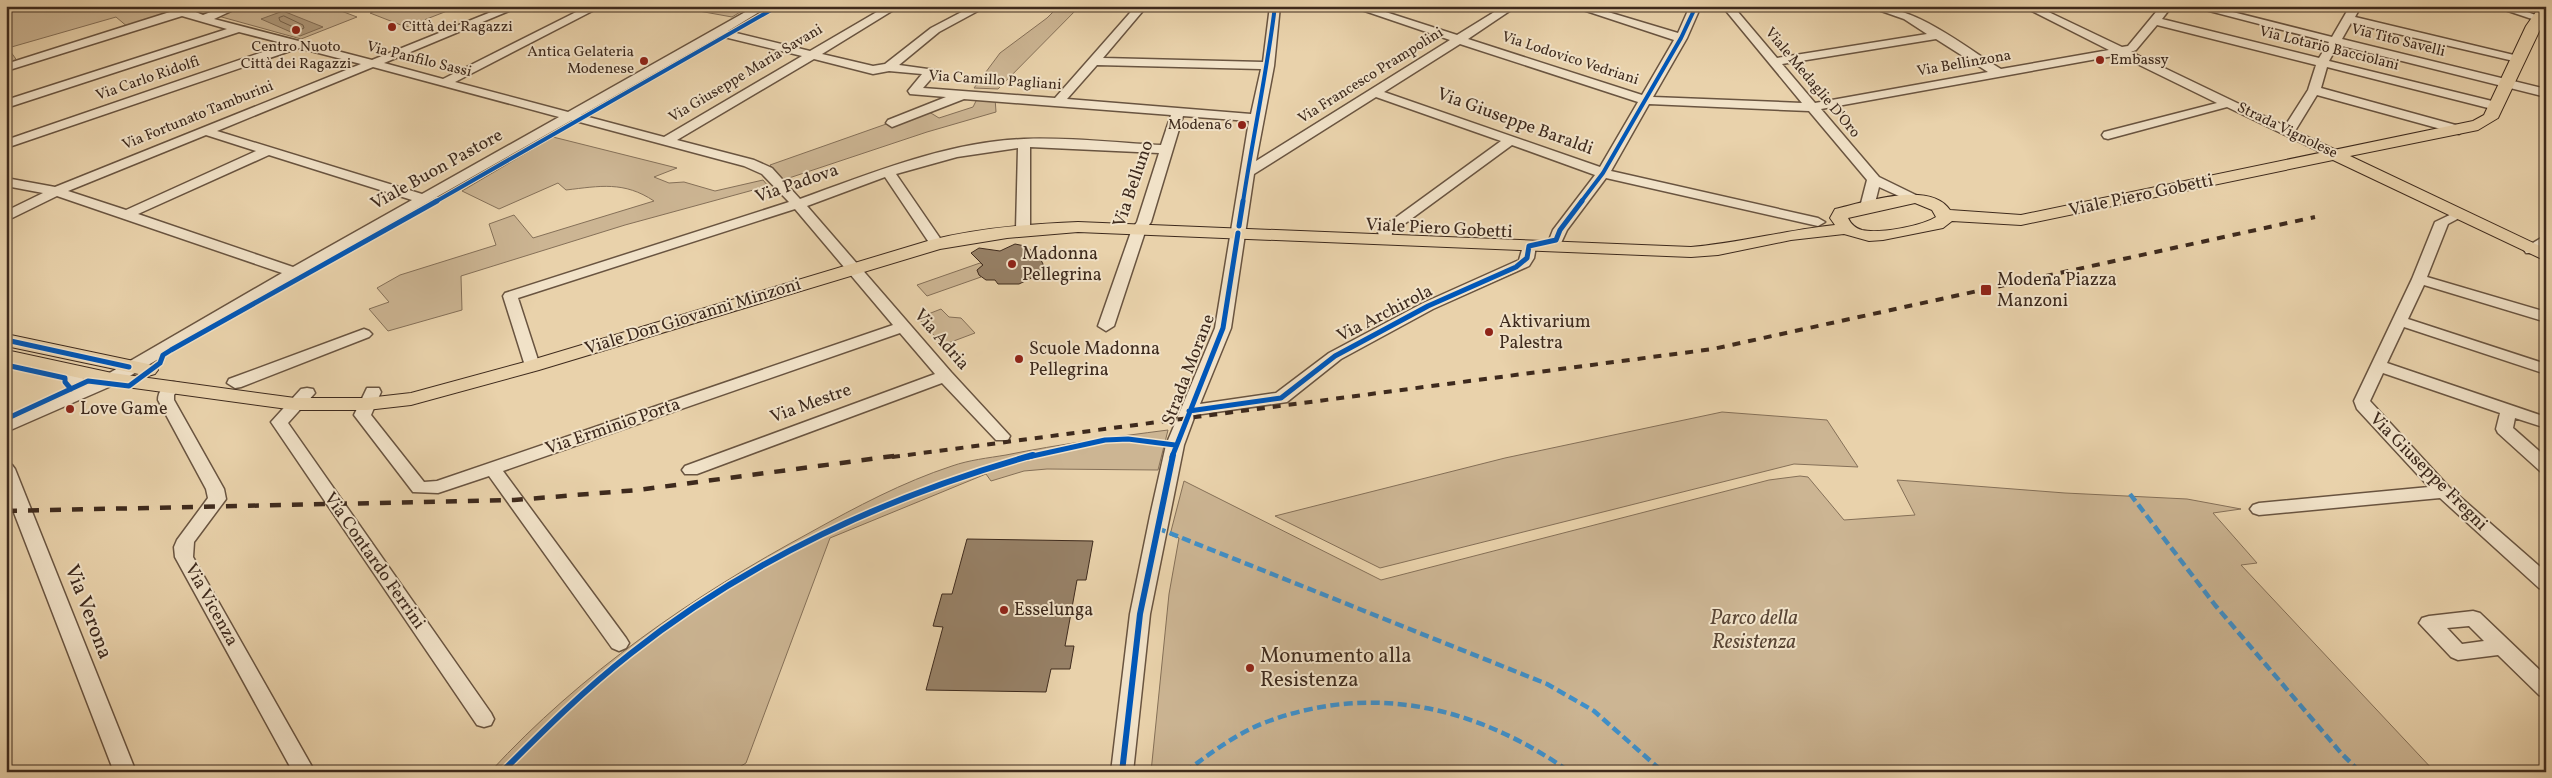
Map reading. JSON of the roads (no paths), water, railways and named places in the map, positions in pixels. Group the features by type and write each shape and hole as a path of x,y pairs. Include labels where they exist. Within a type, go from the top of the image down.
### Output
{"main road":[{"name":"Viale Piero Gobetti","path":"1944,214 2021,220 2337,156 2459,130 2486,122 2543,15"},
{"name":"Strada Vignolese","path":"2337,156 2458,215 2543,252"},
{"path":"2291,165 2338,170 2387,180"},
{"path":"1915,198 1935,204 1944,214 1944,219 1937,224 1882,235 1859,235 1843,223 1841,213 1915,198"},
{"name":"Viale Don Giovanni Minzoni","path":"6,356 112,379 173,388 301,398 370,398 530,361 976,229 1080,219 1141,226 1239,229"},
{"name":"Viale Piero Gobetti","path":"1386,236 1556,240 1661,246 1707,245 1818,222 1843,223"},
{"name":"Viale Piero Gobetti","path":"1239,229 1386,236 1529,246 1692,252 1718,250 1843,223"},
{"name":"Viale Don Giovanni Minzoni","path":"6,340 129,368 235,383 301,398"}],"street":[{"path":"203,19 237,6"},
{"name":"Via Fortunato Tamburini","path":"6,217 56,191 516,6"},
{"path":"445,82 597,6"},
{"name":"Viale Buon Pastore","path":"6,427 112,379 294,272 764,6"},
{"name":"Via Giuseppe Maria Savani","path":"666,141 895,6"},
{"path":"889,67 935,30 982,6"},
{"path":"1058,101 1142,6"},
{"name":"Strada Morane","path":"1122,772 1140,614 1171,460 1223,328 1256,118 1268,66 1275,6"},
{"name":"Via Lodovico Vedriani","path":"1355,6 1645,100 1811,107"},
{"name":"Via Francesco Prampolini","path":"1248,172 1512,6"},
{"path":"1576,6 1681,38"},
{"path":"1556,240 1560,230 1603,173 1681,38 1696,6"},
{"name":"Viale Medaglie D'Oro","path":"1727,6 1874,180 1915,198"},
{"path":"1872,6 1908,17 2000,74"},
{"name":"Strada Vignolese","path":"2027,6 2337,156"},
{"path":"2122,51 2132,48 2167,6"},
{"name":"Via Tito Savelli","path":"2195,6 2546,93"},
{"path":"2288,132 2314,90 2322,63 2356,6"},
{"path":"2498,6 2543,15"},
{"path":"6,68 178,9"},
{"name":"Via Panfilo Sassi","path":"178,9 203,19 666,141"},
{"path":"2348,19 2518,59"},
{"name":"Via Lotario Bacciolani","path":"2155,21 2496,106"},
{"path":"6,104 240,28"},
{"name":"Via Camillo Pagliani","path":"719,32 873,70 889,67 931,72 914,92 1058,101 1256,118"},
{"path":"1773,62 1938,35"},
{"name":"Via Carlo Ridolfi","path":"6,144 299,44"},
{"name":"Via Bellinzona","path":"1811,107 2122,51"},
{"path":"1093,61 1268,66"},
{"path":"2314,90 2459,130"},
{"name":"Via Giuseppe Baraldi","path":"1378,92 1509,142 1603,173 1818,222"},
{"path":"892,123 962,95"},
{"path":"2108,135 2230,103"},
{"name":"Via Belluno","path":"1106,326 1178,112"},
{"path":"205,130 424,199"},
{"name":"Via Adria","path":"666,141 749,163 767,171 851,265 945,376 1002,436"},
{"path":"1386,236 1509,142"},
{"path":"1022,226 1024,143"},
{"name":"Via Padova","path":"530,361 510,296 798,204 888,172 956,153 1024,143 1166,149"},
{"path":"126,215 268,151"},
{"path":"888,172 935,242"},
{"path":"1867,207 1874,180"},
{"path":"6,182 56,191 294,272"},
{"name":"Via Giuseppe Fregni","path":"2458,215 2442,222 2419,279 2362,401 2365,409 2444,492 2546,583"},
{"name":"Via Archirola","path":"1189,411 1281,398 1335,356 1428,306 1524,263 1529,246"},
{"path":"2419,279 2546,317"},
{"path":"2400,321 2546,369"},
{"name":"Via Erminio Porta","path":"370,398 362,415 419,488 438,487 903,327"},
{"path":"235,383 364,334"},
{"path":"2379,366 2546,423"},
{"path":"71,370 72,377 81,385 81,392"},
{"name":"Via Mestre","path":"691,470 945,376"},
{"name":"Via Vicenza","path":"173,388 166,394 166,400 215,489 217,498 213,507 186,540 183,547 184,557 304,772"},
{"name":"Via Contardo Ferrini","path":"301,398 279,422 484,719"},
{"path":"2509,410 2504,429 2546,467"},
{"name":"Via Verona","path":"6,469 126,772"},
{"path":"493,469 619,644"},
{"path":"2259,509 2444,492"},
{"path":"2502,647 2546,689"}],"water":[{"path":"283,11 323,27 300,36 261,19"}],"railway":[{"path":"892,457 1713,349 2315,217"},
{"path":"6,511 514,500 638,490 901,455"}],"place":[{"name":"Città dei Ragazzi","path":"392,27"},
{"name":"Centro Nuoto Città dei Ragazzi","path":"296,30"},
{"name":"Embassy","path":"2100,60"},
{"name":"Antica Gelateria Modenese","path":"644,61"},
{"name":"Modena 6","path":"1242,125"},
{"name":"Madonna Pellegrina","path":"1012,264"},
{"name":"Modena Piazza Manzoni","path":"1986,290"},
{"name":"Aktivarium Palestra","path":"1489,332"},
{"name":"Scuole Madonna Pellegrina","path":"1019,359"},
{"name":"Love Game","path":"70,409"},
{"name":"Esselunga","path":"1004,610"},
{"name":"Monumento alla Resistenza","path":"1250,668"}],"park label":[{"name":"Parco della Resistenza","path":"1754,630"}]}
